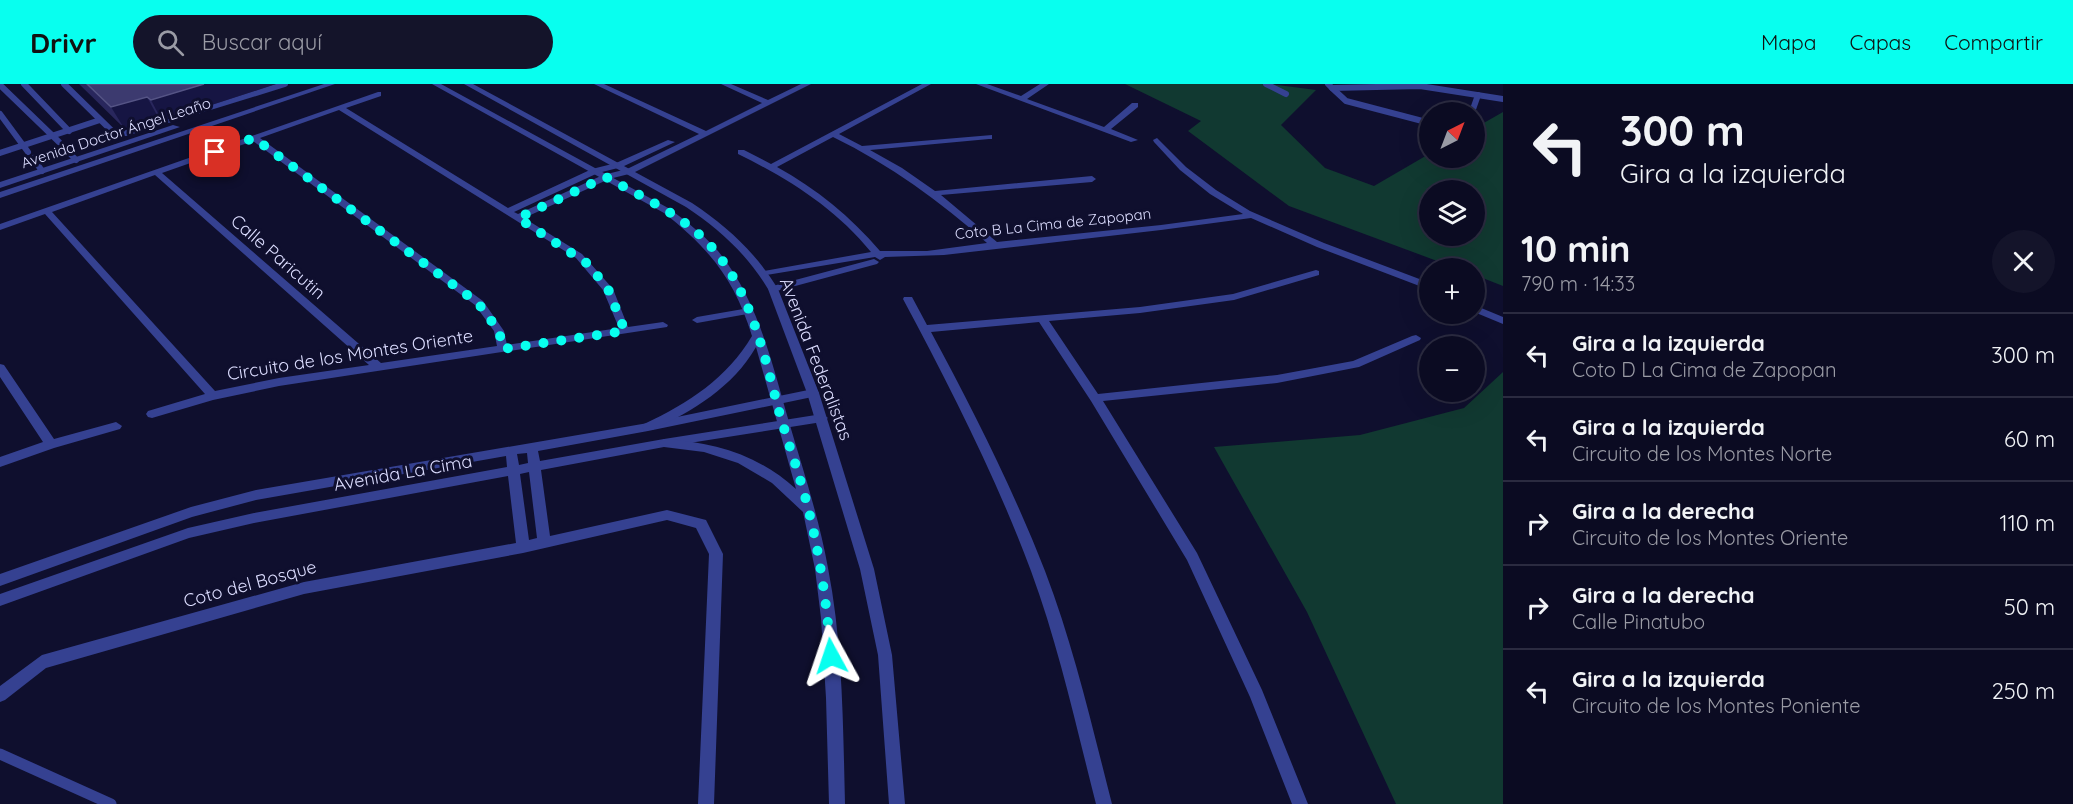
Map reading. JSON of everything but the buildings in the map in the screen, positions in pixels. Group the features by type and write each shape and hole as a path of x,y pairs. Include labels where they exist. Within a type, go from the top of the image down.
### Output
{"street":[{"name":"Avenida Doctor Ángel Leaño","path":"0,195 264,103 309,84"},
{"name":"Avenida Doctor Ángel Leaño","path":"0,185 331,84"},
{"path":"436,84 668,211 697,233 728,269 758,335 810,514 825,589 833,678 837,804"},
{"name":"Avenida Federalistas","path":"468,84 630,171 718,224 740,245 764,274 773,289 822,418 867,569 885,655 897,804"},
{"path":"598,84 705,131"},
{"path":"725,84 768,103"},
{"path":"507,212 559,186 705,131 807,84"},
{"path":"771,167 927,84"},
{"path":"980,84 1134,140"},
{"path":"1023,98 1045,84"},
{"path":"0,227 378,94"},
{"path":"1106,129 1135,105"},
{"path":"340,108 588,264 608,289 625,331"},
{"path":"518,218 606,177 630,171 705,131"},
{"path":"832,134 863,148 936,193 995,245"},
{"path":"863,148 989,137"},
{"path":"254,138 478,303 499,331 503,349"},
{"name":"Coto B La Cima de Zapopan","path":"1157,140 1167,153 1197,179 1251,215 1419,283"},
{"path":"741,152 771,167 829,205 880,257"},
{"name":"Calle Paricutin","path":"156,172 378,367"},
{"path":"936,193 1092,179"},
{"path":"559,186 570,193"},
{"path":"1214,220 1221,195"},
{"path":"47,211 213,396"},
{"name":"Coto B La Cima de Zapopan","path":"764,274 895,255 1251,215"},
{"name":"Coto B La Cima de Zapopan","path":"773,289 880,257"},
{"path":"924,329 1140,309 1234,297 1316,273"},
{"path":"908,299 993,468 1038,572 1078,699 1104,804"},
{"path":"697,320 749,311"},
{"path":"1485,313 1503,321"},
{"path":"1041,318 1095,398 1192,557 1257,695 1300,804"},
{"name":"Circuito de los Montes Oriente","path":"152,414 213,396 279,382 663,325"},
{"path":"648,428 689,407 721,383 743,360 758,335"},
{"path":"1095,398 1288,377 1355,364 1416,338"},
{"path":"0,368 51,444"},
{"name":"Avenida La Cima","path":"0,580 191,512 256,495 648,428 813,393"},
{"name":"Avenida La Cima","path":"0,600 188,533 254,518 664,443 822,418"},
{"path":"0,462 51,444 116,426"},
{"path":"664,443 698,445 745,459 775,477 810,514"},
{"path":"532,448 544,542"},
{"path":"511,451 523,547"},
{"path":"516,494 537,489"},
{"path":"519,520 540,515"},
{"name":"Coto del Bosque","path":"0,695 42,662 281,594 523,547 668,515 701,524 717,554 706,804"}],"lane":[{"path":"24,84 69,131"},
{"path":"64,84 114,133 126,134 285,84"},
{"path":"1266,84 1286,94"},
{"path":"0,85 59,142"},
{"path":"1330,86 1420,86 1503,99"},
{"path":"1330,86 1346,101 1419,120"},
{"path":"1476,102 1478,95"},
{"path":"0,114 42,171"},
{"path":"0,153 100,120"},
{"path":"64,147 76,160"},
{"path":"0,754 111,804"}],"green space":[{"path":"1125,84 1270,84 1316,90 1281,125 1325,168 1374,186 1419,160 1419,168 1485,168 1485,122 1503,112 1503,286 1485,279 1485,258 1429,258 1289,206 1188,131 1201,121"},
{"path":"1503,372 1503,804 1396,804 1307,612 1214,447 1360,435 1464,408 1470,402 1485,402 1485,389"}],"route":[{"path":"215,152 254,138 478,303 490,316 499,331 503,349 625,331 608,289 588,264 518,218 606,177 668,211 697,233 714,250 736,282 758,335 810,514 825,589 831,656"}]}
